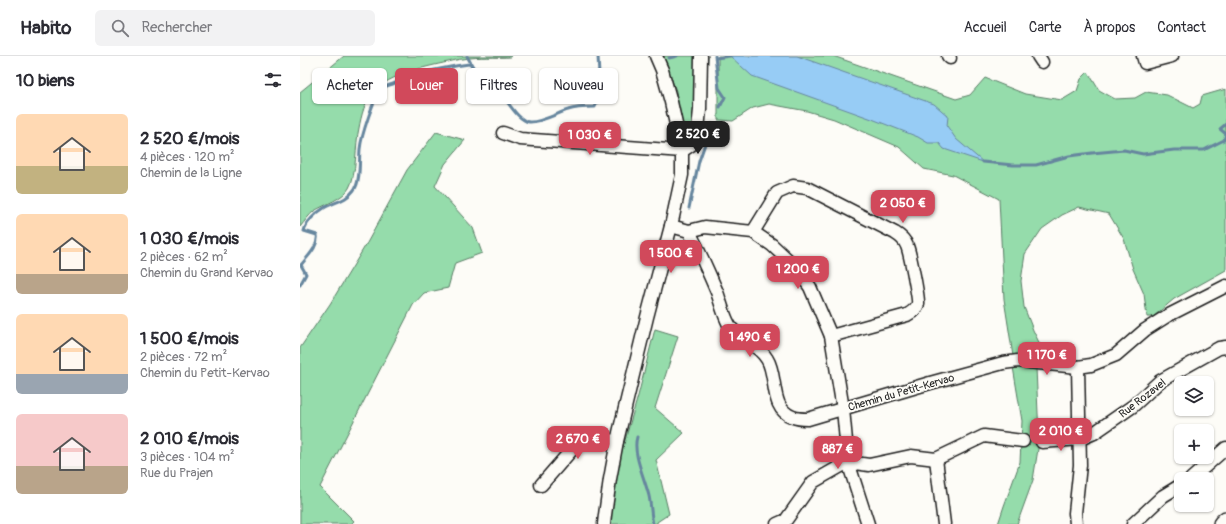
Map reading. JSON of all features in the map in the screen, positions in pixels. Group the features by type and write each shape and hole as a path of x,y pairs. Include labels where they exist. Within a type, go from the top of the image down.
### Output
{"main road":[{"path":"1222,524 1226,520"}],"street":[{"path":"604,524 617,441 671,226 682,175 682,151 672,102 656,56"},
{"path":"503,134 520,139 682,151 691,145 696,139 700,110 701,56"},
{"path":"1143,56 1145,63 1172,56"},
{"path":"753,232 777,193 793,186 807,188 902,238 907,246 914,277 918,302 915,310 907,315 831,336"},
{"path":"671,226 689,231 705,227 753,232 772,245 798,269 810,288 831,336 843,409 848,462 868,524"},
{"name":"Chemin du Petit-Kervao","path":"689,231 699,250 732,329 767,358 772,370 777,400 784,413 794,418 808,419 930,382 1003,363 1018,361 1078,367 1091,366 1116,354 1145,330 1167,316 1226,286"},
{"name":"Rue Rozavel","path":"1080,439 1122,414 1160,381 1219,348 1226,347"},
{"path":"1076,524 1075,513 1080,465 1078,367"},
{"path":"777,524 786,520 813,482 848,462 869,465 911,456 936,459 984,436 1023,441"},
{"path":"541,484 582,438 617,441"},
{"path":"1042,442 1080,439"},
{"path":"1198,472 1226,448"},
{"path":"936,459 944,524"},
{"path":"1133,524 1163,496 1174,489"}],"green space":[{"path":"344,56 511,56 457,60 422,68 395,68 395,77 387,81 387,68 329,68"},
{"path":"663,56 708,56 704,134 683,131 676,91"},
{"path":"718,56 833,56 956,99 970,95 985,78 1025,94 1062,100 1077,91 1081,79 1088,72 1099,90 1115,99 1135,98 1146,92 1167,95 1193,108 1200,104 1202,96 1226,89 1226,270 1174,299 1153,317 1147,317 1144,294 1133,269 1124,239 1109,214 1079,207 1062,215 1042,229 1025,254 1021,281 1024,307 1048,361 1013,356 1004,299 999,199 953,175 924,169 899,147 834,119 807,111 769,104 753,108 733,121 718,120"},
{"path":"312,82 312,104 366,104 362,114 358,135 355,168 349,188 343,195 314,211 300,227 300,92"},
{"path":"436,132 465,140 445,164 435,186 473,228 482,253 455,263 448,288 424,293 413,305 320,487 354,521 351,524 300,524 300,348 330,304 367,243 407,170"},
{"path":"655,329 678,336 655,408 684,433 656,460 669,514 657,522 657,524 609,524 618,464 638,396"},
{"path":"1013,367 1036,368 1039,436 1038,449 1033,480 1017,524 998,524 1020,462 1022,421"}],"water":[{"path":"730,56 797,56 934,104 948,116 947,126 956,139 983,162 944,149 939,143 928,143 918,137 872,119 752,76"}],"waterway":[{"path":"467,56 473,67"},
{"path":"300,285 306,274 301,265 312,251 317,239 317,235 304,231 305,228 309,221 318,212 347,197 354,190 358,182 360,149 368,117 375,99 383,88 420,73 469,64 477,72 485,86 501,95 521,118 525,121 533,122 571,109 595,107 600,95 598,56"},
{"path":"669,58 677,56"},
{"path":"715,56 719,88 725,97 720,107"},
{"path":"716,58 730,56"},
{"path":"689,208 699,161 712,124"},
{"path":"983,162 1013,165 1036,165 1069,156 1124,150 1143,154 1174,150 1204,150 1224,140 1226,134 1220,129 1226,124"},
{"path":"637,437 636,451 649,496 653,524"}]}
